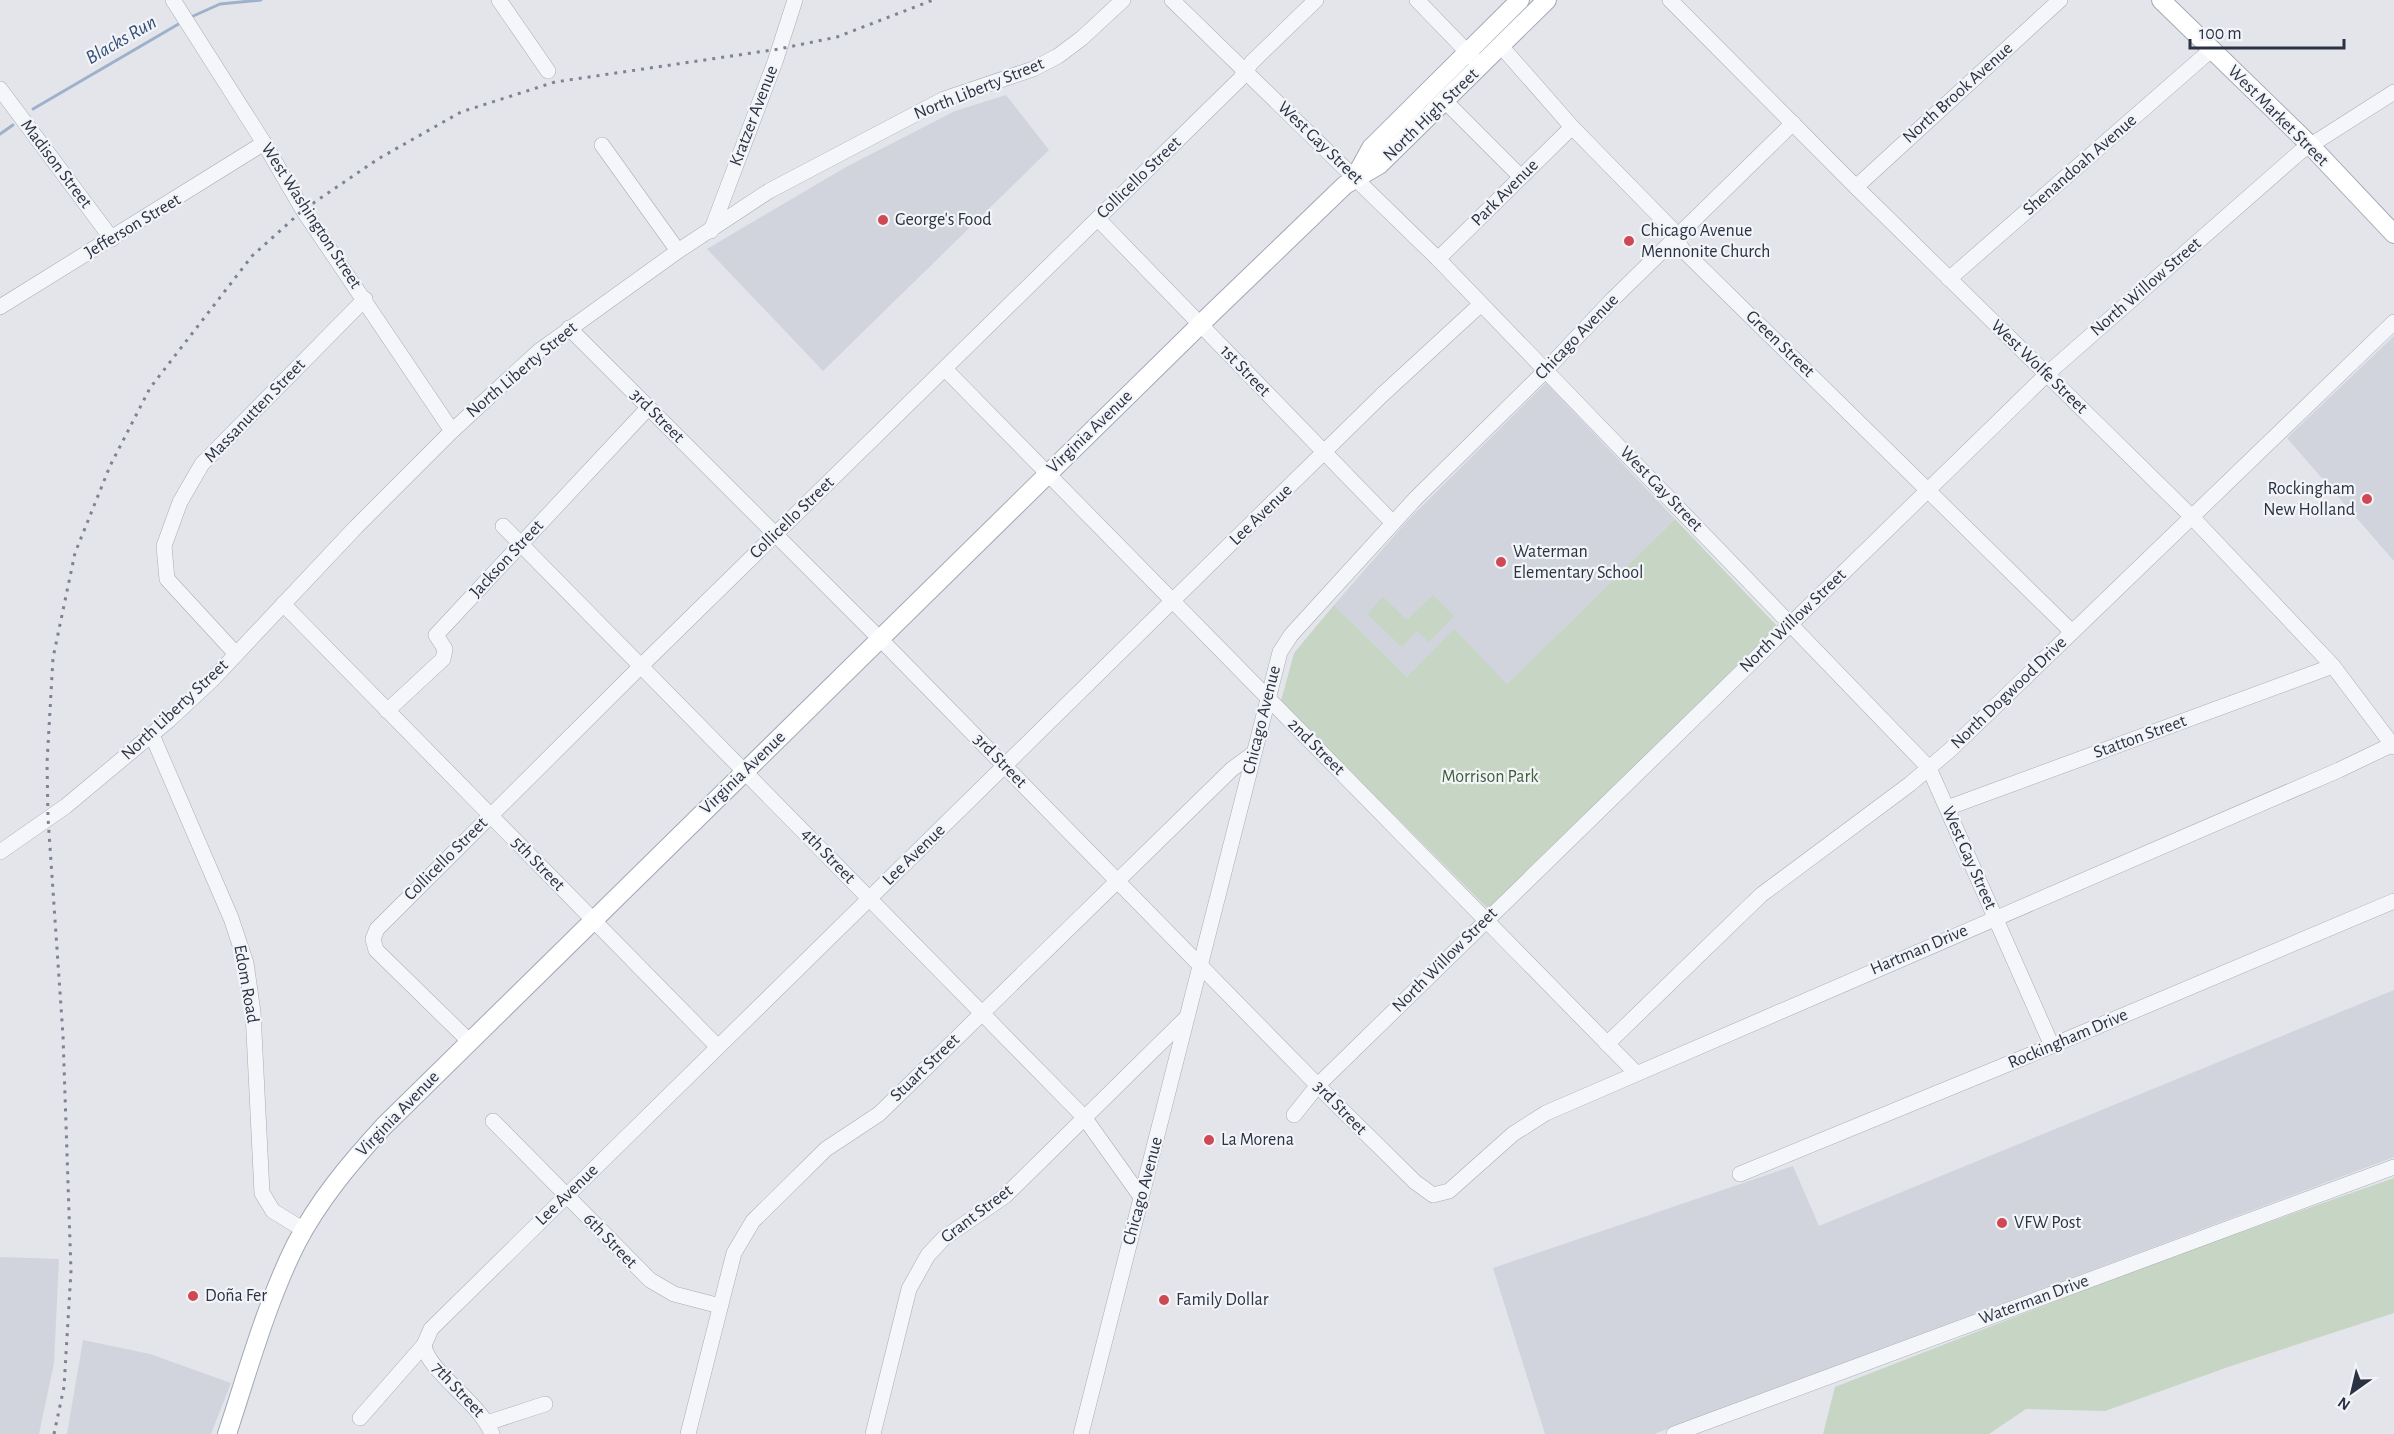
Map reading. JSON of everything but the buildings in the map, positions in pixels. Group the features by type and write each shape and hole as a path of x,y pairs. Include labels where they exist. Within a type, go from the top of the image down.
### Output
{"main road":[{"name":"North High Street","path":"1355,177 1371,148 1520,0"},
{"name":"North High Street","path":"1355,177 1379,165 1547,0"},
{"name":"West Market Street","path":"2161,0 2310,145 2394,234"},
{"name":"Virginia Avenue","path":"227,1434 274,1295 304,1230 334,1184 363,1149 1200,324 1355,177"}],"street":[{"path":"499,0 548,71"},
{"name":"Kratzer Avenue","path":"711,231 775,62 795,0"},
{"name":"North Liberty Street","path":"0,852 66,806 152,735 236,654 498,386 569,328 678,251 769,191 926,107 992,81 1033,69 1058,56 1082,38 1123,0"},
{"name":"West Gay Street","path":"1172,0 1438,259 1929,768 2052,1046"},
{"name":"Collicello Street","path":"470,1042 382,956 373,939 377,929 641,666 1247,72 1252,62 1316,0"},
{"path":"1417,0 1481,66"},
{"name":"West Wolfe Street","path":"1670,0 1856,187 2192,517 2333,666 2393,746"},
{"name":"North Brook Avenue","path":"1856,187 2060,0"},
{"name":"West Washington Street","path":"177,6 264,143 303,210 452,431"},
{"name":"Green Street","path":"1501,46 1572,127 1671,228 1682,249 2072,632"},
{"name":"Shenandoah Avenue","path":"1949,279 2211,51"},
{"name":"Madison Street","path":"0,89 112,238"},
{"name":"North Willow Street","path":"1294,1115 1317,1085 2046,374 2310,145 2394,92"},
{"path":"1445,101 1521,177"},
{"name":"Chicago Avenue","path":"1081,1434 1276,663 1291,635 1393,523 1676,237 1793,123"},
{"name":"Park Avenue","path":"1438,259 1572,127"},
{"name":"Jefferson Street","path":"0,308 264,143"},
{"path":"602,145 678,251"},
{"name":"1st Street","path":"1098,219 1393,523"},
{"name":"Massanutten Street","path":"236,654 167,579 164,546 180,502 202,464 365,299"},
{"name":"Lee Avenue","path":"360,1418 424,1345 431,1329 1173,600 1482,304"},
{"name":"North Dogwood Drive","path":"1607,1044 1756,899 1929,768 2394,322"},
{"name":"3rd Street","path":"569,328 880,639 1317,1085 1430,1194"},
{"name":"2nd Street","path":"945,369 1636,1073"},
{"name":"Jackson Street","path":"387,711 443,658 445,649 435,635 648,408"},
{"name":"4th Street","path":"503,526 1084,1117 1141,1197"},
{"name":"5th Street","path":"283,604 718,1047"},
{"name":"Statton Street","path":"1947,808 2333,666"},
{"name":"Edom Road","path":"152,735 231,918 246,963 253,1012 262,1193 273,1211 304,1230"},
{"name":"Hartman Drive","path":"1430,1194 1438,1195 1449,1191 1513,1134 1546,1113 2393,746"},
{"name":"Stuart Street","path":"688,1434 734,1253 753,1221 832,1144 879,1114 1232,769 1254,753"},
{"name":"Rockingham Drive","path":"1740,1174 2052,1046 2394,901"},
{"name":"Grant Street","path":"873,1434 909,1289 924,1260 944,1238 1005,1197 1187,1017"},
{"name":"6th Street","path":"493,1121 657,1286 680,1296 720,1306"},
{"name":"Waterman Drive","path":"1674,1434 2394,1167"},
{"name":"7th Street","path":"424,1345 430,1360 477,1408 490,1428"},
{"path":"490,1428 545,1404"}],"shaded area":[{"path":"1006,95 1049,150 823,371 707,249 846,167 955,111"},
{"name":"Rockingham New Holland","path":"2394,336 2394,561 2287,438"},
{"name":"Waterman Elementary School","path":"1546,383 1675,519 1507,684 1407,677 1334,605 1408,520"},
{"path":"2394,990 2394,1157 1654,1434 1545,1434 1493,1268 1793,1166 1819,1226"},
{"path":"0,1257 59,1259 54,1363 39,1434 0,1434"},
{"path":"83,1340 150,1354 231,1383 211,1434 67,1434"}],"green space":[{"name":"Morrison Park","path":"1675,519 1777,626 1488,909 1281,701 1294,653 1334,605 1407,677 1454,629 1507,684"},
{"path":"1433,595 1454,616 1429,642 1417,631 1402,647 1367,614 1383,597 1407,620"},
{"path":"2394,1178 2394,1313 2231,1366 2105,1411 2026,1409 1989,1434 1823,1434 1835,1387 2156,1262"}],"waterway":[{"name":"Blacks Run","path":"191,17 220,4 261,0"},
{"name":"Blacks Run","path":"33,109 182,22"},
{"name":"Blacks Run","path":"0,134 13,125"}],"railway":[{"path":"54,1434 64,1387 71,1271 63,1036 48,818 47,763 53,658 75,553 110,466 150,388 252,256 303,210 378,159 461,112 555,82 779,49 837,37 933,0"}],"place":[{"name":"George's Food","path":"883,220"},
{"name":"Chicago Avenue Mennonite Church","path":"1629,241"},
{"name":"Rockingham New Holland","path":"2367,499"},
{"name":"Waterman Elementary School","path":"1501,562"},
{"name":"La Morena","path":"1209,1140"},
{"name":"VFW Post","path":"2002,1223"},
{"name":"Doña Fer","path":"193,1296"},
{"name":"Family Dollar","path":"1164,1300"}]}
